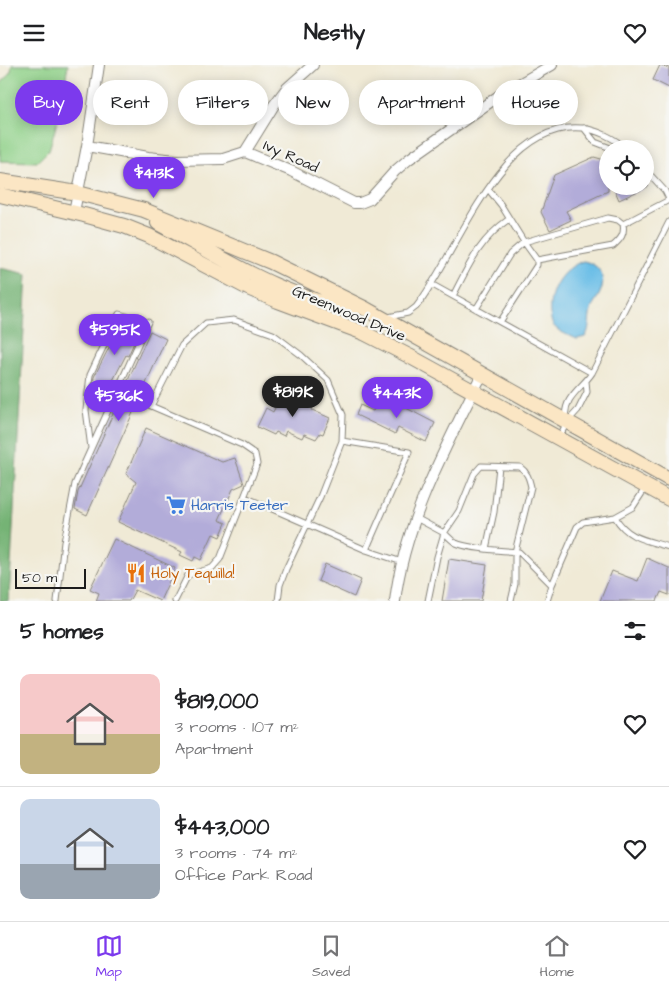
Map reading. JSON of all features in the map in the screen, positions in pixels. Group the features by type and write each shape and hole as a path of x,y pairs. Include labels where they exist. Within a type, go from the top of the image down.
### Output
{"street":[{"path":"74,212 100,65"},
{"path":"245,152 286,89 313,65"},
{"name":"Ivy Road","path":"87,146 176,160 222,159 245,152 291,171 346,200 360,203 370,199 395,171 409,159 500,95 552,65"},
{"name":"Greenwood Drive","path":"0,181 78,193 144,211 179,223 272,261 366,309 669,479"},
{"name":"Greenwood Drive","path":"0,195 103,219 149,236 248,288 340,323 394,348 669,499"},
{"name":"Greenwood Drive","path":"114,204 153,221 282,288 306,298 346,307 366,309"},
{"path":"395,601 402,562 416,518 438,463 482,374"}],"lane":[{"path":"380,317 400,316 416,307 488,189 510,160 529,143 548,132 570,127 584,128 612,140"},
{"path":"584,128 595,142 599,144"},
{"path":"622,224 669,200 665,191 654,179"},
{"path":"488,189 538,260"},
{"path":"476,309 510,254 524,242 608,218 618,220 622,224 624,231 621,239 613,245 538,260"},
{"path":"453,297 482,243 509,219"},
{"path":"567,422 565,413 567,405 578,387 592,373 669,222"},
{"path":"500,322 537,265 538,260"},
{"path":"431,285 592,373"},
{"path":"58,601 64,542 75,484 148,322 119,314 90,375 86,410 91,448"},
{"path":"175,601 188,575 212,569 220,559 257,464 255,454 242,445 151,406 182,345 206,323 234,320 273,334 301,355 328,380 343,415 342,441 320,497 286,569 280,585 278,601"},
{"path":"558,439 567,422 572,418 584,398 586,381"},
{"path":"342,441 409,452 366,550"},
{"path":"428,601 444,533 459,511 474,474 481,467 520,467 525,470 529,477 531,487 515,552 515,584 511,601"},
{"path":"486,549 494,512 499,467"},
{"path":"547,601 577,527 583,522 615,517 634,507 646,487"},
{"path":"245,497 366,550 402,562"},
{"path":"615,517 621,527 629,534 669,547"},
{"path":"416,518 444,533 455,543 486,549 519,552 552,585"}],"green space":[{"path":"12,65 68,65 65,80 15,80 15,125 56,125 49,150 37,162 0,161 0,85 11,71"},
{"path":"0,268 27,274 9,601 0,601"}],"water":[{"path":"583,261 598,268 603,282 591,311 587,334 585,337 577,339 561,332 553,325 550,305 554,289 562,275 568,269"}],"building":[{"path":"660,65 669,68 669,88 653,80"},
{"path":"594,157 599,158 600,195 566,211 571,220 550,230 541,212 554,175"},
{"path":"617,195 630,195 619,200"},
{"path":"123,320 140,329 128,356 126,355 106,394 93,388 94,377"},
{"path":"150,331 166,339 87,515 75,509 78,492"},
{"path":"284,389 298,395 296,398 313,406 312,410 330,418 323,434 320,433 316,439 304,434 302,438 286,431 284,436 276,432 274,435 257,427 266,408 273,412"},
{"path":"381,395 435,423 426,442 398,428 395,434 356,415 360,405 373,411"},
{"name":"Harris Teeter","path":"146,428 222,462 235,458 244,484 233,489 219,520 226,523 220,537 213,534 201,560 195,557 193,561 180,555 182,552 118,522 136,482 126,474"},
{"path":"114,539 175,568 160,601 135,590 129,601 96,601 99,593 90,589"},
{"path":"647,558 669,568 669,595 661,592 657,601 600,601 612,571 638,581"},
{"path":"449,559 487,565 481,601 442,601"},
{"path":"325,564 361,580 354,597 318,581"}],"place":[{"name":"Harris Teeter","path":"176,505"},
{"name":"Holy Tequilla!","path":"136,573"}]}
